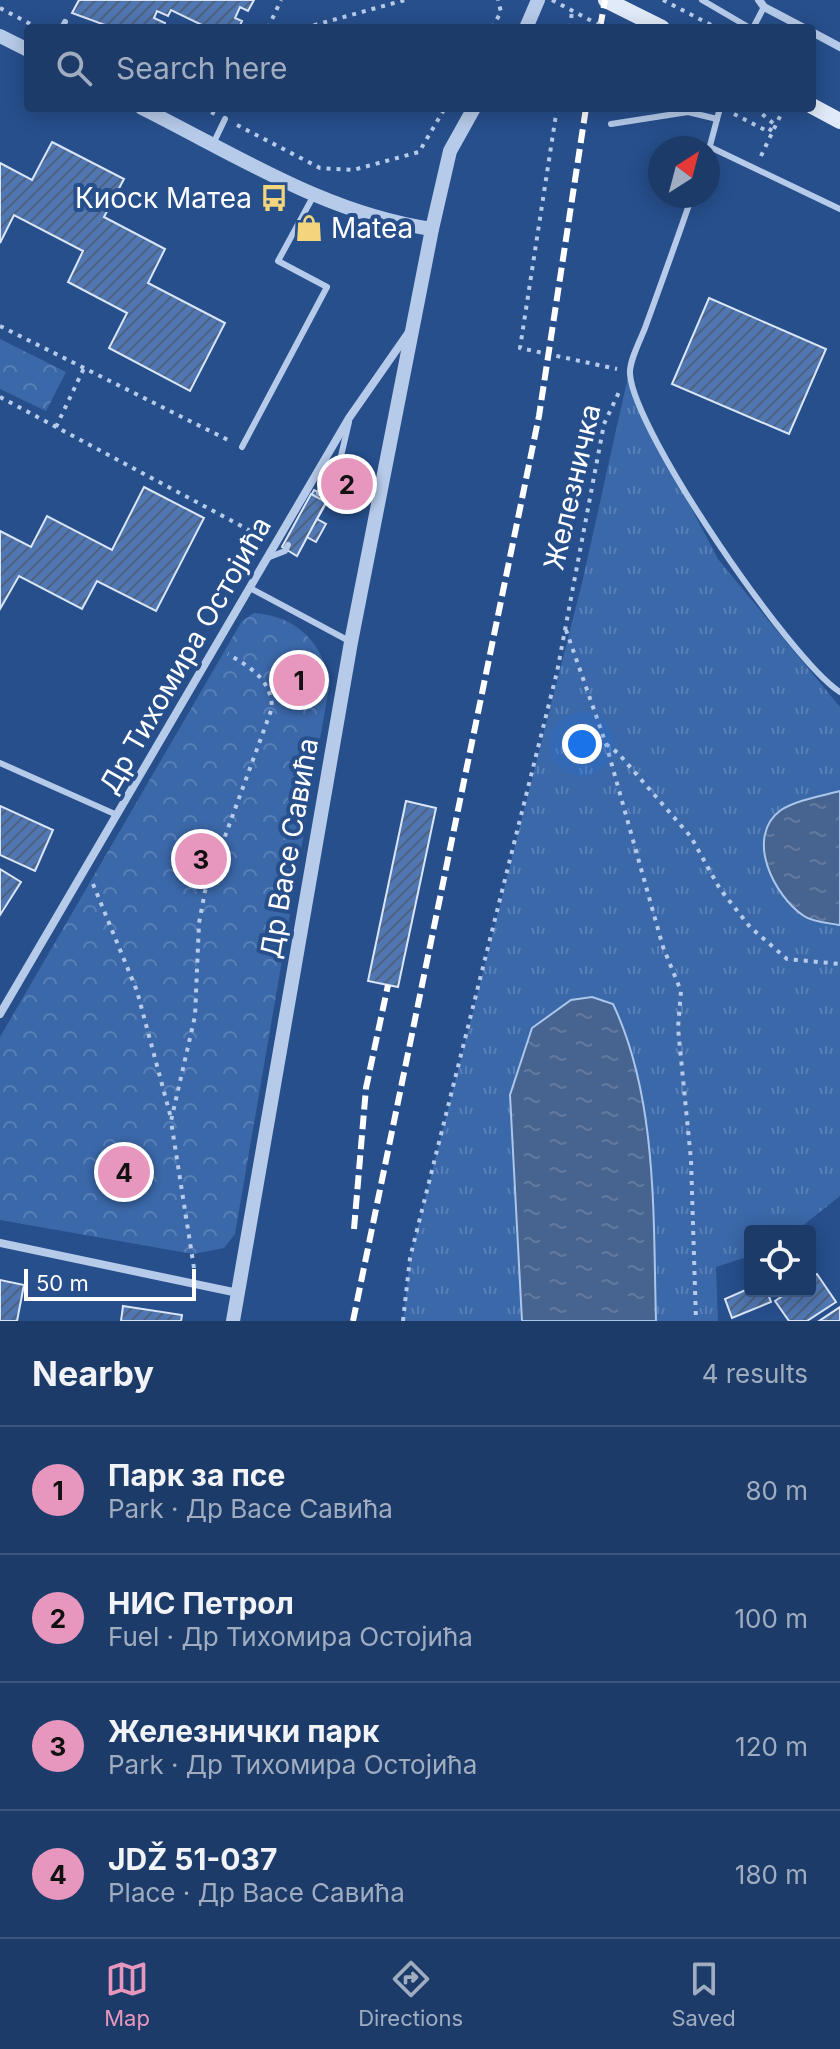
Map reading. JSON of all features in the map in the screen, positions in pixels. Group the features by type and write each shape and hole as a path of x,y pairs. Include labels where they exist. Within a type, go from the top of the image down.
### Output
{"main road":[{"path":"606,0 654,24"},
{"path":"816,110 840,122"}],"street":[{"path":"528,24 538,0"},
{"path":"761,3 797,24"},
{"path":"816,34 840,47"},
{"path":"0,36 24,48"},
{"path":"150,112 314,195 371,218 432,229"},
{"name":"Др Васе Савића","path":"233,1321 351,642 432,229 450,151 472,112"},
{"name":"Др Тихомира Остојића","path":"0,1014 349,418 415,324"},
{"path":"0,1243 238,1293"}],"lane":[{"path":"702,0 721,15 742,24"},
{"path":"753,24 761,3"},
{"path":"611,124 688,112 717,119"},
{"path":"713,136 719,112"},
{"path":"213,144 225,119"},
{"path":"720,154 840,209"},
{"path":"242,447 327,287 278,261 314,195"},
{"path":"688,208 629,372 637,404 667,464 744,579 811,666 840,692"},
{"path":"319,493 341,456 349,418"},
{"path":"267,558 285,551 288,545"},
{"path":"250,588 351,642"},
{"path":"0,763 117,815"}],"path":[{"path":"270,24 281,0"},
{"path":"318,24 405,0"},
{"path":"494,24 501,12 498,0"},
{"path":"552,0 597,24"},
{"path":"663,0 709,24"},
{"path":"0,8 30,24"},
{"path":"570,24 572,11"},
{"path":"210,112 320,168 353,170 419,152 443,112"},
{"path":"556,112 520,348 629,372"},
{"path":"739,116 769,132 774,124 760,112"},
{"path":"756,169 782,112"},
{"path":"0,326 242,447"},
{"path":"56,427 84,368"},
{"name":"Железничка","path":"403,1321 410,1258 527,797 565,628 604,424 629,372"},
{"path":"0,397 276,544"},
{"path":"565,628 606,744 663,947 681,991 678,1028 691,1160 696,1321"},
{"path":"171,1121 195,1016 199,923 205,891 272,708 271,693 264,680 216,647"},
{"path":"606,744 618,753 691,837 720,889 750,927 787,959 840,964"},
{"path":"86,867 137,991 171,1121 197,1286"}],"green space":[{"path":"0,339 66,372 46,411 0,389"},
{"path":"629,372 637,404 718,559 840,707 840,791 819,797 804,917 840,925 840,1196 804,1225 744,1225 744,1258 716,1267 718,1321 403,1321 410,1258 582,583"},
{"path":"254,613 282,619 304,633 320,654 330,681 235,1234 224,1248 193,1254 0,1220 0,1037 242,621"}],"water":[{"path":"840,791 839,925 811,920 793,907 774,881 764,850 770,821 781,810"},
{"path":"592,997 613,1004 628,1041 646,1119 653,1200 656,1321 522,1321 510,1095 532,1028 571,1000"}],"building":[{"path":"79,0 254,0 248,11 240,7 235,18 242,21 241,24 200,24 171,10 168,16 157,11 154,18 165,24 102,24 72,13"},
{"path":"52,142 124,179 104,217 165,249 148,283 225,323 190,391 109,348 127,313 68,282 83,251 14,215 0,243 0,163 32,180"},
{"path":"709,298 826,349 789,434 672,384"},
{"path":"352,462 364,470 341,506 329,499"},
{"path":"144,487 204,518 156,611 97,581 82,609 19,576 0,609 0,531 31,547 47,516 112,550"},
{"path":"314,490 329,498 299,551 285,543"},
{"path":"311,494 326,502 297,556 282,547"},
{"path":"317,519 326,524 316,542 307,537"},
{"path":"406,801 436,808 398,987 368,981"},
{"path":"0,806 53,830 35,871 0,855"},
{"path":"0,869 21,882 0,915"},
{"path":"816,1275 836,1302 807,1321 789,1321 775,1301 781,1297 816,1297"},
{"path":"0,1280 24,1285 17,1321 0,1321"},
{"path":"744,1291 744,1297 769,1297 771,1302 732,1318 725,1299"},
{"path":"123,1306 182,1315 181,1321 121,1321"},
{"path":"840,1307 840,1321 819,1321"}],"railway":[{"path":"601,24 605,0"},
{"path":"353,1321 539,416 585,112"},
{"path":"354,1229 366,1088 388,985"}],"place":[{"name":"Киоск Матеа","path":"274,198"},
{"name":"Matea","path":"309,228"},
{"name":"НИС Петрол","path":"347,484"},
{"name":"Парк за псе","path":"299,680"},
{"name":"Железнички парк","path":"201,859"},
{"name":"JDŽ 51-037","path":"124,1172"}]}
